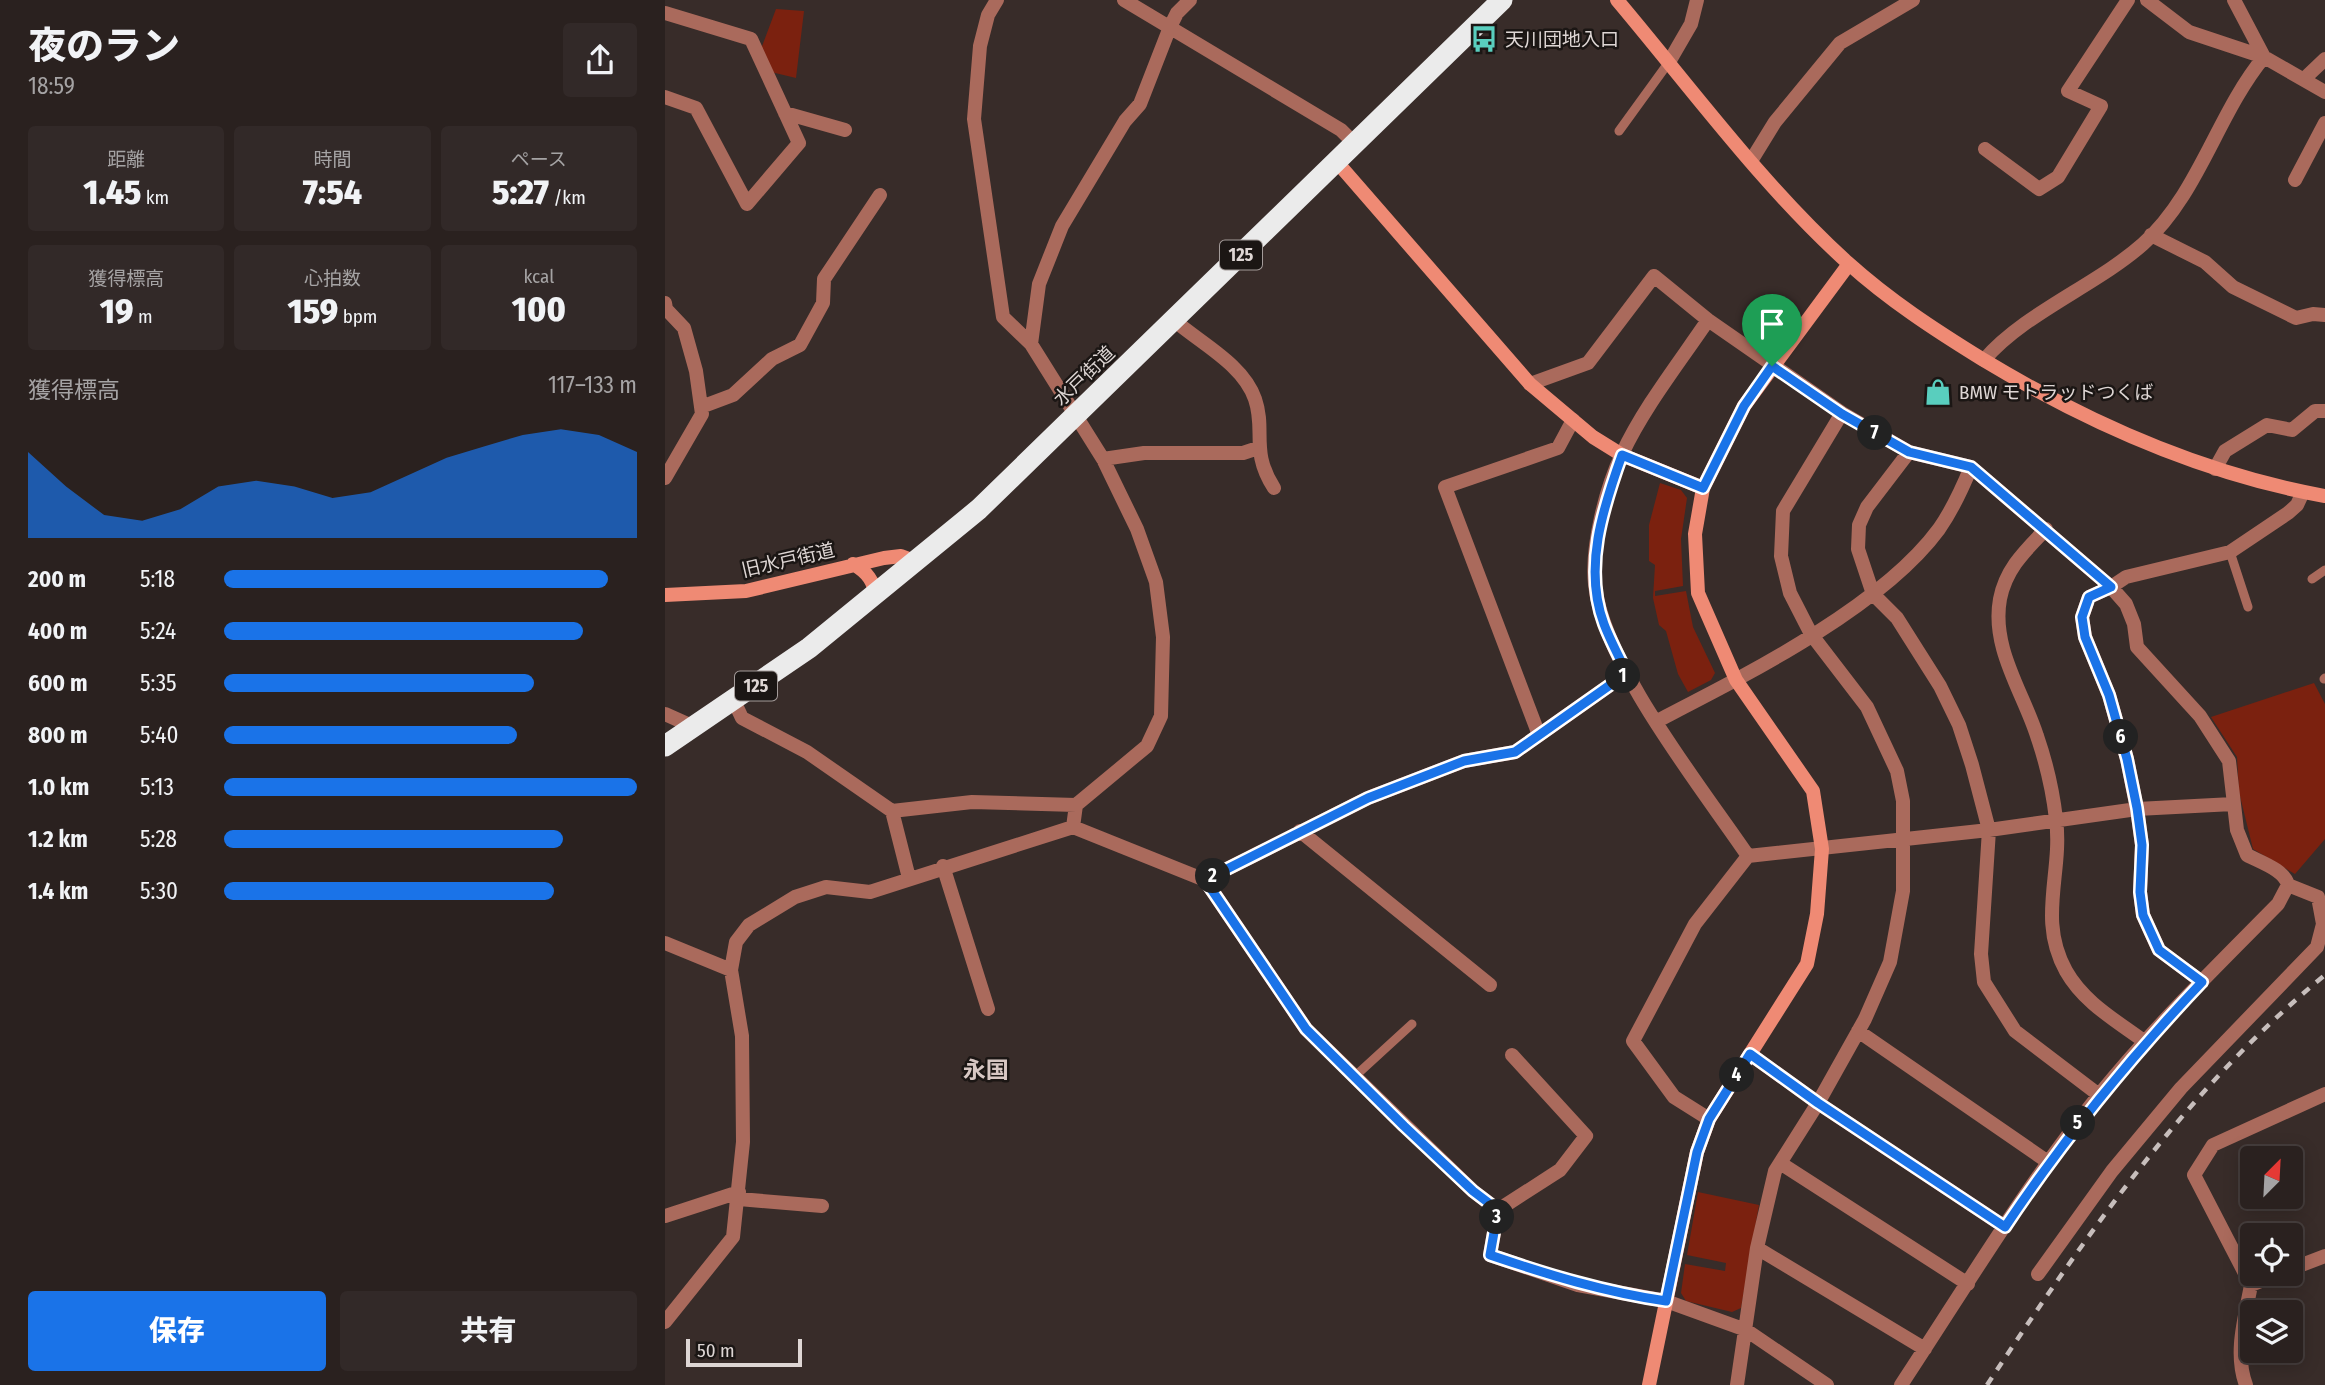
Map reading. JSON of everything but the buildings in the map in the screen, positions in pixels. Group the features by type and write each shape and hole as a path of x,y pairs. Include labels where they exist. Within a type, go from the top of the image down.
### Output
{"highway":[{"name":"水戸街道","path":"665,746 734,701 874,596 1009,482 1502,0"}],"street":[{"path":"892,811 972,802 1076,805 1147,746 1161,716 1163,637 1156,582 1137,529 1103,459 1076,415 1031,344 1003,317 974,118 980,46 989,15 997,0"},
{"path":"1123,0 1341,130 1354,143"},
{"path":"1031,344 1039,284 1062,226 1125,121 1140,104 1170,27 1177,13 1190,0"},
{"path":"1617,0 1794,210 1849,264 1934,330 2059,404 2215,469 2325,496"},
{"path":"1669,62 1691,24 1697,0"},
{"path":"1751,161 1775,122 1840,43 1913,0"},
{"path":"1985,149 2039,189 2058,177 2101,106 2068,91 2128,0"},
{"path":"2147,0 2189,32 2264,57 2325,92"},
{"path":"2235,0 2264,57"},
{"path":"665,13 751,39 799,143 747,204 695,108 665,97"},
{"path":"1984,360 2012,335 2143,244 2176,209 2248,77 2264,57"},
{"path":"2304,79 2325,59"},
{"path":"785,113 845,130"},
{"path":"2295,180 2325,123"},
{"path":"1336,161 1530,384 1573,420 1622,455 1703,488"},
{"path":"701,407 733,396 772,359 800,345 823,303 824,279 880,195"},
{"path":"2151,235 2205,262 2233,287 2296,318 2313,314 2325,315"},
{"path":"1649,1385 1697,1152 1709,1119 1807,964 1817,914 1822,849 1813,791 1736,680 1698,593 1695,534 1703,488 1744,406 1849,264"},
{"path":"1530,384 1588,363 1654,276 1708,320 1842,414 1909,452 1971,467 2046,529 2111,587 2126,604 2134,624 2137,647 2200,716 2229,761 2233,804 2247,855 2278,871 2287,879 2288,885 2278,904 2145,1042 2099,1095 2048,1162 1901,1385"},
{"path":"665,307 684,328 702,414 665,478"},
{"path":"1174,320 1228,360 1255,399 1258,449 1263,472 1274,488"},
{"path":"1708,320 1622,455 1603,507 1594,583 1603,622 1627,673 1748,856"},
{"path":"2215,469 2225,451 2267,425 2292,430 2315,411 2325,411"},
{"path":"1737,1385 1757,1248 1775,1171 1818,1103 1858,1031 1891,962 1900,919 1903,891 1903,801 1897,771 1867,707 1811,634 1790,593 1781,556 1783,511 1842,414"},
{"path":"1539,736 1445,487 1558,448 1573,420"},
{"path":"1103,459 1144,453 1243,453 1258,449"},
{"path":"1909,452 1867,507 1859,525 1858,549 1873,594 1897,618 1950,705 1972,765 1989,830 1981,954 1984,982 2015,1031 2099,1095"},
{"path":"1657,720 1736,680 1873,594 1938,531 1957,503 1971,467"},
{"path":"2202,982 2159,950 2143,915 2140,892 2142,845 2127,759 2109,695 2085,637 2082,617 2089,597 2126,578 2230,552 2288,513 2297,505 2303,492"},
{"path":"2046,529 2013,563 2000,600 2000,634 2011,677 2037,736 2057,821 2050,918 2056,948 2066,971 2083,996 2145,1042"},
{"name":"旧水戸街道","path":"665,595 746,591 853,564 901,556 917,562"},
{"path":"853,564 875,587 874,596"},
{"path":"1205,880 1368,798 1464,761 1515,752 1627,673"},
{"path":"734,701 742,718 807,752 892,811 909,878"},
{"path":"665,714 694,727"},
{"path":"1709,1119 1674,1097 1633,1041 1695,924 1748,856 1989,830 2137,808 2233,804"},
{"path":"1073,827 1076,805"},
{"path":"665,1322 733,1237 743,1142 742,1036 731,970 736,942 749,925 795,897 826,887 870,892 943,866 1073,827 1205,880 1306,1029 1353,1078 1473,1191 1498,1210"},
{"path":"1300,831 1490,985"},
{"path":"943,866 988,1009"},
{"path":"2038,1274 2112,1171 2181,1088 2317,947 2323,924 2318,897 2288,885"},
{"path":"665,943 731,970"},
{"path":"1858,1031 2048,1162"},
{"path":"1750,1054 1818,1103 2005,1227"},
{"path":"1511,1055 1586,1136 1560,1170 1498,1210 1490,1255 1578,1285 1666,1301 1746,1330 1827,1385"},
{"path":"2240,1264 2194,1175 2213,1146 2325,1094"},
{"path":"1780,1163 1968,1284"},
{"path":"665,1216 739,1195 822,1206"},
{"path":"1757,1248 1925,1349"},
{"path":"2303,1264 2325,1256"},
{"path":"2246,1385 2240,1370 2241,1334 2251,1286"}],"lane":[{"path":"1619,131 1669,62"},
{"path":"2230,552 2248,607"},
{"path":"2312,579 2325,570"},
{"path":"1353,1078 1412,1024"}],"shaded area":[{"path":"776,9 804,11 796,78 771,72 761,49"},
{"path":"1660,483 1681,490 1687,498 1681,539 1683,586 1655,591 1655,596 1686,591 1693,627 1715,673 1711,680 1688,692 1678,674 1666,631 1659,625 1653,598 1655,565 1649,561 1649,525"},
{"path":"2314,683 2325,704 2325,839 2295,874 2253,849 2239,792 2237,757 2211,717"},
{"path":"1698,1192 1759,1205 1741,1308 1732,1312 1686,1301 1681,1293 1685,1264 1725,1271 1726,1263 1687,1255"}],"railway":[{"path":"1987,1385 2100,1220 2183,1116 2227,1066 2325,975"}],"place":[{"name":"天川団地入口","path":"1484,39"},
{"name":"BMW モトラッドつくば","path":"1938,392"}],"district":[{"name":"永国","path":"986,1070"}],"route":[{"path":"1772,366 1842,414 1909,452 1971,467 2111,587 2089,597 2082,617 2085,637 2109,695 2127,759 2142,845 2140,892 2143,915 2159,950 2202,982 2099,1095 2048,1162 2005,1227 1818,1103 1750,1054 1709,1119 1697,1152 1666,1301 1578,1285 1490,1255 1498,1210 1473,1191 1353,1078 1306,1029 1205,880 1368,798 1464,761 1515,752 1627,673 1603,622 1594,583 1603,507 1622,455 1703,488 1744,406 1772,366"}]}
